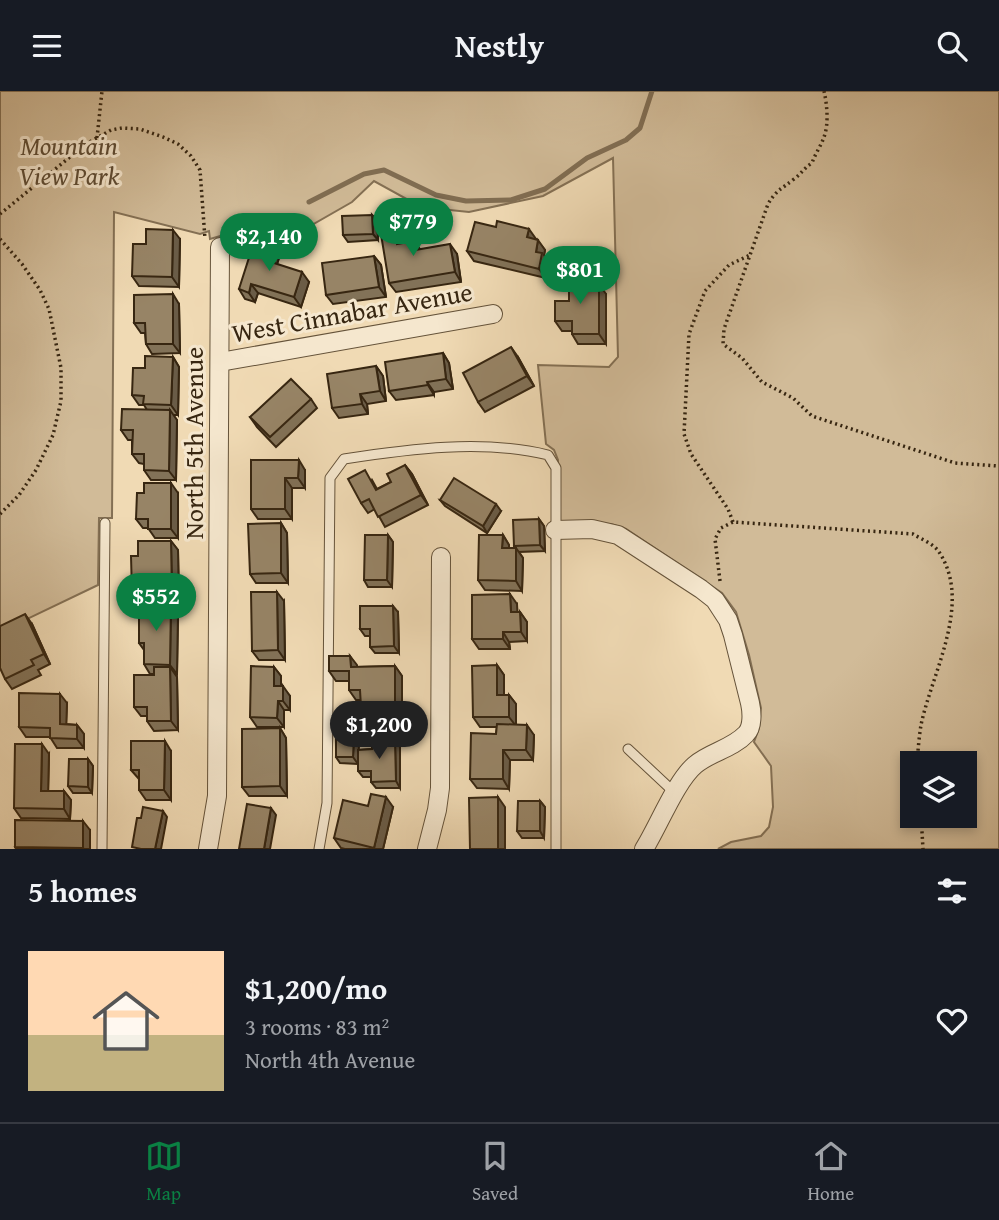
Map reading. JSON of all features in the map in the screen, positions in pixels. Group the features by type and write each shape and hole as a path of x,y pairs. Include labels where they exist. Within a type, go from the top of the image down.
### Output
{"street":[{"name":"North 5th Avenue","path":"208,849 217,796 220,362 212,246"},
{"name":"West Cinnabar Avenue","path":"220,362 493,314"},
{"path":"555,530 592,529 618,535 715,600 733,635 752,714 750,729 732,744 694,766 682,781 644,849"},
{"path":"427,849 440,788 441,557"}],"lane":[{"path":"319,849 327,803 330,478 344,459 381,453 478,446 524,449 548,455 555,468 556,849"},
{"path":"102,849 106,523"},
{"path":"628,750 675,793"}],"path":[{"path":"97,138 102,91"},
{"path":"824,91 827,129 823,141 812,163 775,193 768,204 724,329 723,344 742,358 762,382 793,398 812,416 954,463 999,466"},
{"path":"0,214 97,138 122,128 140,129 178,144 191,156 200,170 212,246"},
{"path":"0,239 22,264 49,309 61,367 61,401 54,435 36,470 19,495 0,514"},
{"path":"733,522 728,509 691,454 684,434 689,334 705,291 729,265 750,255"},
{"path":"722,611 715,539 722,528 733,522 913,534 938,549 950,573 953,596 950,623 921,726 918,751"},
{"path":"922,828 923,849"}],"green space":[{"name":"Mountain View Park","path":"0,91 999,91 999,849 718,849 731,842 761,836 769,827 773,807 771,766 754,742 761,708 736,612 722,593 626,529 611,524 558,522 558,460 554,450 546,444 538,365 609,367 618,357 613,158 543,196 469,212 421,207 374,181 352,202 310,226 234,232 210,239 209,231 200,234 114,212 112,518 99,518 98,585 0,632"}],"building":[{"path":"372,215 373,234 343,235 342,216"},
{"path":"393,220 397,244 414,241 415,250 450,244 455,272 389,283 379,222"},
{"path":"497,221 529,229 527,237 538,240 536,252 542,253 539,269 467,251 475,222 496,227"},
{"path":"146,229 173,230 172,277 132,276 133,244 146,244"},
{"path":"254,242 272,248 268,261 302,272 294,297 251,284 249,293 239,289"},
{"path":"374,256 379,287 326,295 322,263"},
{"path":"569,274 586,274 586,284 599,284 599,334 572,334 572,321 555,321 555,301 569,301"},
{"path":"173,294 173,344 146,344 145,323 134,323 134,295"},
{"path":"511,347 527,376 478,402 463,373"},
{"path":"443,353 446,379 427,382 428,385 389,391 385,362"},
{"path":"145,356 173,357 171,405 143,404 144,396 132,395 133,368 145,368"},
{"path":"376,366 380,391 360,394 362,404 332,408 327,374"},
{"path":"291,379 311,399 270,437 250,417"},
{"path":"122,409 170,410 169,471 144,470 144,454 132,454 133,430 121,430"},
{"path":"251,460 299,460 298,478 285,478 285,509 251,509"},
{"path":"405,465 421,495 378,517 369,499 361,503 348,479 365,470 376,490 391,482 387,474"},
{"path":"454,478 496,504 483,526 440,500"},
{"path":"144,483 171,483 171,529 148,529 148,519 136,519 137,493 144,493"},
{"path":"539,519 540,545 514,546 513,520"},
{"path":"281,523 281,573 250,574 248,524"},
{"path":"365,535 388,535 387,580 364,580"},
{"path":"479,535 503,535 502,548 516,548 516,581 478,580"},
{"path":"138,541 171,541 172,592 132,593 131,556 138,556"},
{"path":"251,592 277,592 278,650 252,651"},
{"path":"510,594 511,612 520,612 521,632 503,632 503,639 472,639 472,595"},
{"path":"139,604 171,604 170,665 144,664 144,643 139,643"},
{"path":"360,606 393,606 394,646 370,647 370,629 360,629"},
{"path":"25,614 44,654 31,660 34,665 5,679 0,668 0,626"},
{"path":"329,656 350,656 351,667 395,666 395,715 369,715 369,707 361,707 360,690 349,690 349,671 329,671"},
{"path":"497,665 497,695 509,695 509,717 473,717 472,666"},
{"path":"251,666 274,667 274,686 283,686 283,701 278,701 277,718 250,717"},
{"path":"154,667 170,667 171,721 147,721 147,707 134,707 134,675 154,675"},
{"path":"19,693 60,694 60,724 77,725 77,739 50,738 50,728 19,727"},
{"path":"497,724 527,725 526,750 503,750 503,779 470,779 471,733 496,734"},
{"path":"280,728 280,786 242,787 242,729"},
{"path":"336,737 354,737 353,757 336,757"},
{"path":"131,741 165,741 164,790 139,790 139,770 131,770"},
{"path":"372,741 395,741 396,781 371,782 371,771 358,771 358,750 372,749"},
{"path":"15,744 42,744 41,791 64,791 64,809 14,808"},
{"path":"69,759 88,759 88,787 68,786"},
{"path":"371,794 386,797 374,848 334,838 343,800 368,806"},
{"path":"498,797 498,849 470,849 469,798"},
{"path":"518,801 540,801 540,831 517,831"},
{"path":"247,804 271,808 264,849 239,849"},
{"path":"143,807 163,811 155,849 132,847 137,818 141,818"},
{"path":"15,820 83,821 83,848 15,847"}],"waterway":[{"path":"309,202 364,174 384,170 436,195 466,201 511,200 545,189 587,158 626,140 640,128 652,91"}]}
